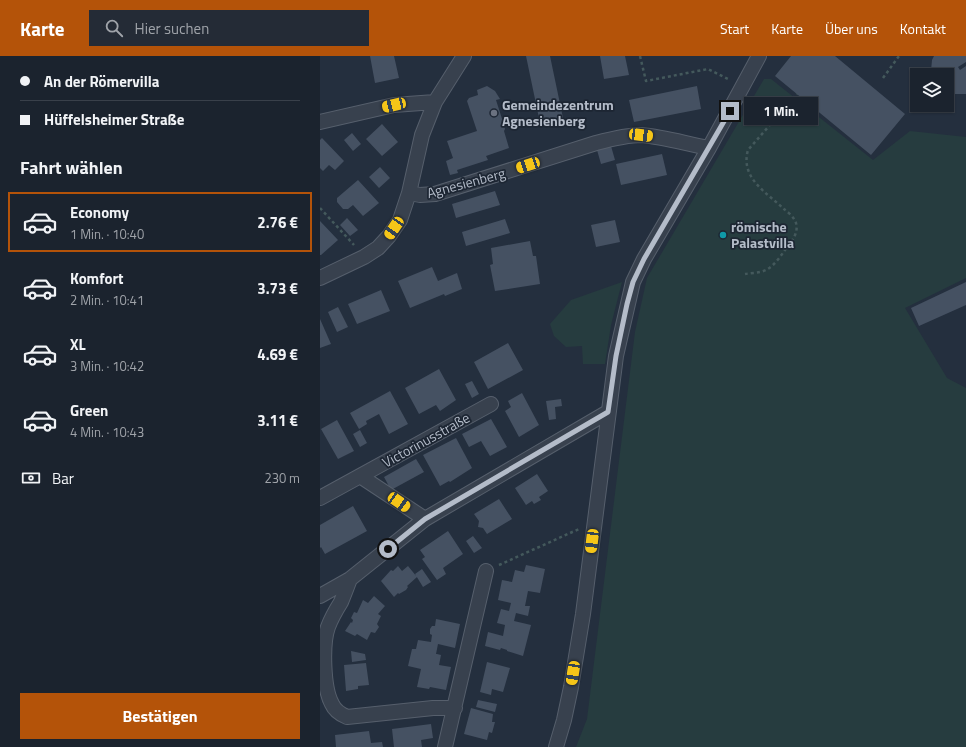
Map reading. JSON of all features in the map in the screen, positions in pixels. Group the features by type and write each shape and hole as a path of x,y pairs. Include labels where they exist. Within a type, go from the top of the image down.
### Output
{"street":[{"name":"Agnesienberg","path":"320,278 364,257 378,248 389,236 400,220 409,193 422,135 434,102 464,56"},
{"path":"556,747 571,688 583,614 616,356 633,282 644,259 709,148 759,56"},
{"path":"320,122 394,105 434,102"},
{"name":"Agnesienberg","path":"409,193 420,195 435,194 596,143 619,138 641,135 709,148"},
{"name":"Victorinusstraße","path":"320,498 491,404"},
{"path":"320,596 350,579 425,519 608,412"},
{"name":"Victorinusstraße","path":"360,476 425,519"},
{"path":"445,747 486,571"},
{"path":"350,579 345,593 328,626 326,635 324,646 324,700 341,715 348,717 433,708 455,708"}],"path":[{"path":"640,56 646,81 708,69 743,86"},
{"path":"883,78 899,56"},
{"path":"745,274 766,270 790,245 796,234 796,223 790,215 752,180 746,167 746,158 748,150 797,94"},
{"path":"320,208 364,257"},
{"path":"486,571 580,528 594,527"}],"green space":[{"path":"764,79 771,79 873,160 910,131 966,137 966,278 905,308 947,378 966,388 966,747 576,747 587,719 635,332 647,278"},
{"path":"622,282 611,325 605,364 583,364 582,346 566,347 554,336 550,324 571,300"}],"building":[{"path":"370,56 394,56 399,78 375,83"},
{"path":"526,56 550,56 563,118 540,123"},
{"path":"600,56 625,56 629,75 604,79"},
{"path":"791,56 835,56 905,114 871,155 775,76"},
{"path":"934,56 966,56 966,62 958,67 960,70 966,66 966,94 954,94 954,68 931,68"},
{"path":"487,86 495,91 500,99 496,100 509,148 486,156 488,160 457,170 458,173 450,175 446,161 453,158 447,141 477,131 467,101 469,98 478,95 477,90"},
{"path":"697,86 701,109 634,122 629,100"},
{"path":"382,124 398,142 382,156 366,139"},
{"path":"352,133 361,144 353,151 344,140"},
{"path":"322,138 344,161 335,170 329,165 323,171 320,168 320,140"},
{"path":"611,146 615,160 601,164 597,150"},
{"path":"662,154 667,175 621,185 616,164"},
{"path":"380,167 390,178 379,188 369,177"},
{"path":"358,180 379,203 363,216 353,205 348,209 343,209 337,202 337,198"},
{"path":"495,191 500,205 456,218 452,204"},
{"path":"347,218 358,230 350,236 340,225"},
{"path":"505,219 510,233 466,246 462,232"},
{"path":"615,220 620,242 596,247 591,225"},
{"path":"320,221 338,240 321,255 320,255"},
{"path":"530,241 533,256 536,256 540,284 495,291 490,265 493,264 491,248"},
{"path":"432,267 438,281 457,273 462,289 445,296 444,294 410,308 398,281"},
{"path":"966,282 966,305 919,326 911,308"},
{"path":"381,290 390,311 357,324 348,304"},
{"path":"338,307 348,327 337,332 328,312"},
{"path":"320,319 331,344 320,348"},
{"path":"508,343 523,370 488,389 474,362"},
{"path":"439,369 456,400 440,411 436,405 419,414 405,388"},
{"path":"472,381 479,394 472,398 465,384"},
{"path":"390,391 408,424 389,434 379,414 366,421 367,424 359,429 350,413"},
{"path":"522,393 539,425 519,437 505,411 511,407 508,401"},
{"path":"561,399 562,406 555,407 556,419 549,420 546,401"},
{"path":"491,419 507,447 490,456 481,441 469,447 462,434"},
{"path":"337,420 354,451 338,459 321,429"},
{"path":"360,430 367,443 360,447 353,434"},
{"path":"456,438 472,468 450,482 449,481 440,486 423,455"},
{"path":"416,459 424,472 391,490 384,477"},
{"path":"537,474 548,491 539,497 541,500 534,504 532,501 526,505 515,488"},
{"path":"499,499 512,519 487,534 483,528 478,527 479,521 474,514"},
{"path":"353,506 367,531 325,554 321,547 320,548 320,525"},
{"path":"448,531 463,554 443,568 446,574 437,580 422,559 425,557 420,550"},
{"path":"473,536 482,548 474,553 466,541"},
{"path":"526,565 545,569 540,593 528,591 525,606 530,606 528,616 516,613 514,621 531,625 523,656 501,648 500,650 485,646 488,632 503,636 505,625 497,623 501,609 509,611 511,603 498,600 502,580 512,582 515,570 524,572"},
{"path":"398,566 402,571 408,566 417,577 407,586 408,587 406,590 399,594 398,593 394,597 381,581 391,570 393,571"},
{"path":"422,569 431,582 423,587 415,574"},
{"path":"374,596 385,606 378,614 381,616 377,624 379,627 375,633 371,632 367,640 357,634 355,636 345,631 351,622 352,623 353,620 351,618 354,612 357,613 363,600 368,603"},
{"path":"436,619 460,624 455,648 438,644 436,654 441,655 439,665 451,667 446,690 430,687 429,689 417,687 421,669 408,666 412,649 416,649 418,640 431,642 432,635 430,634 430,629 432,626 435,626"},
{"path":"351,651 365,654 366,660 352,662"},
{"path":"487,662 510,668 503,692 492,689 491,695 480,692"},
{"path":"366,663 369,685 358,686 358,689 346,691 344,665"},
{"path":"478,700 497,704 495,712 476,707"},
{"path":"471,708 493,714 492,722 495,722 492,733 489,732 487,740 464,734"},
{"path":"431,724 433,738 421,740 422,747 394,747 392,729"},
{"path":"369,731 371,743 382,742 383,747 336,747 335,735"}],"place":[{"name":"Gemeindezentrum Agnesienberg","path":"494,113"},
{"name":"römische Palastvilla","path":"723,235"}],"route":[{"path":"388,549 425,519 608,412 616,356 633,282 659,232 730,111"}]}
